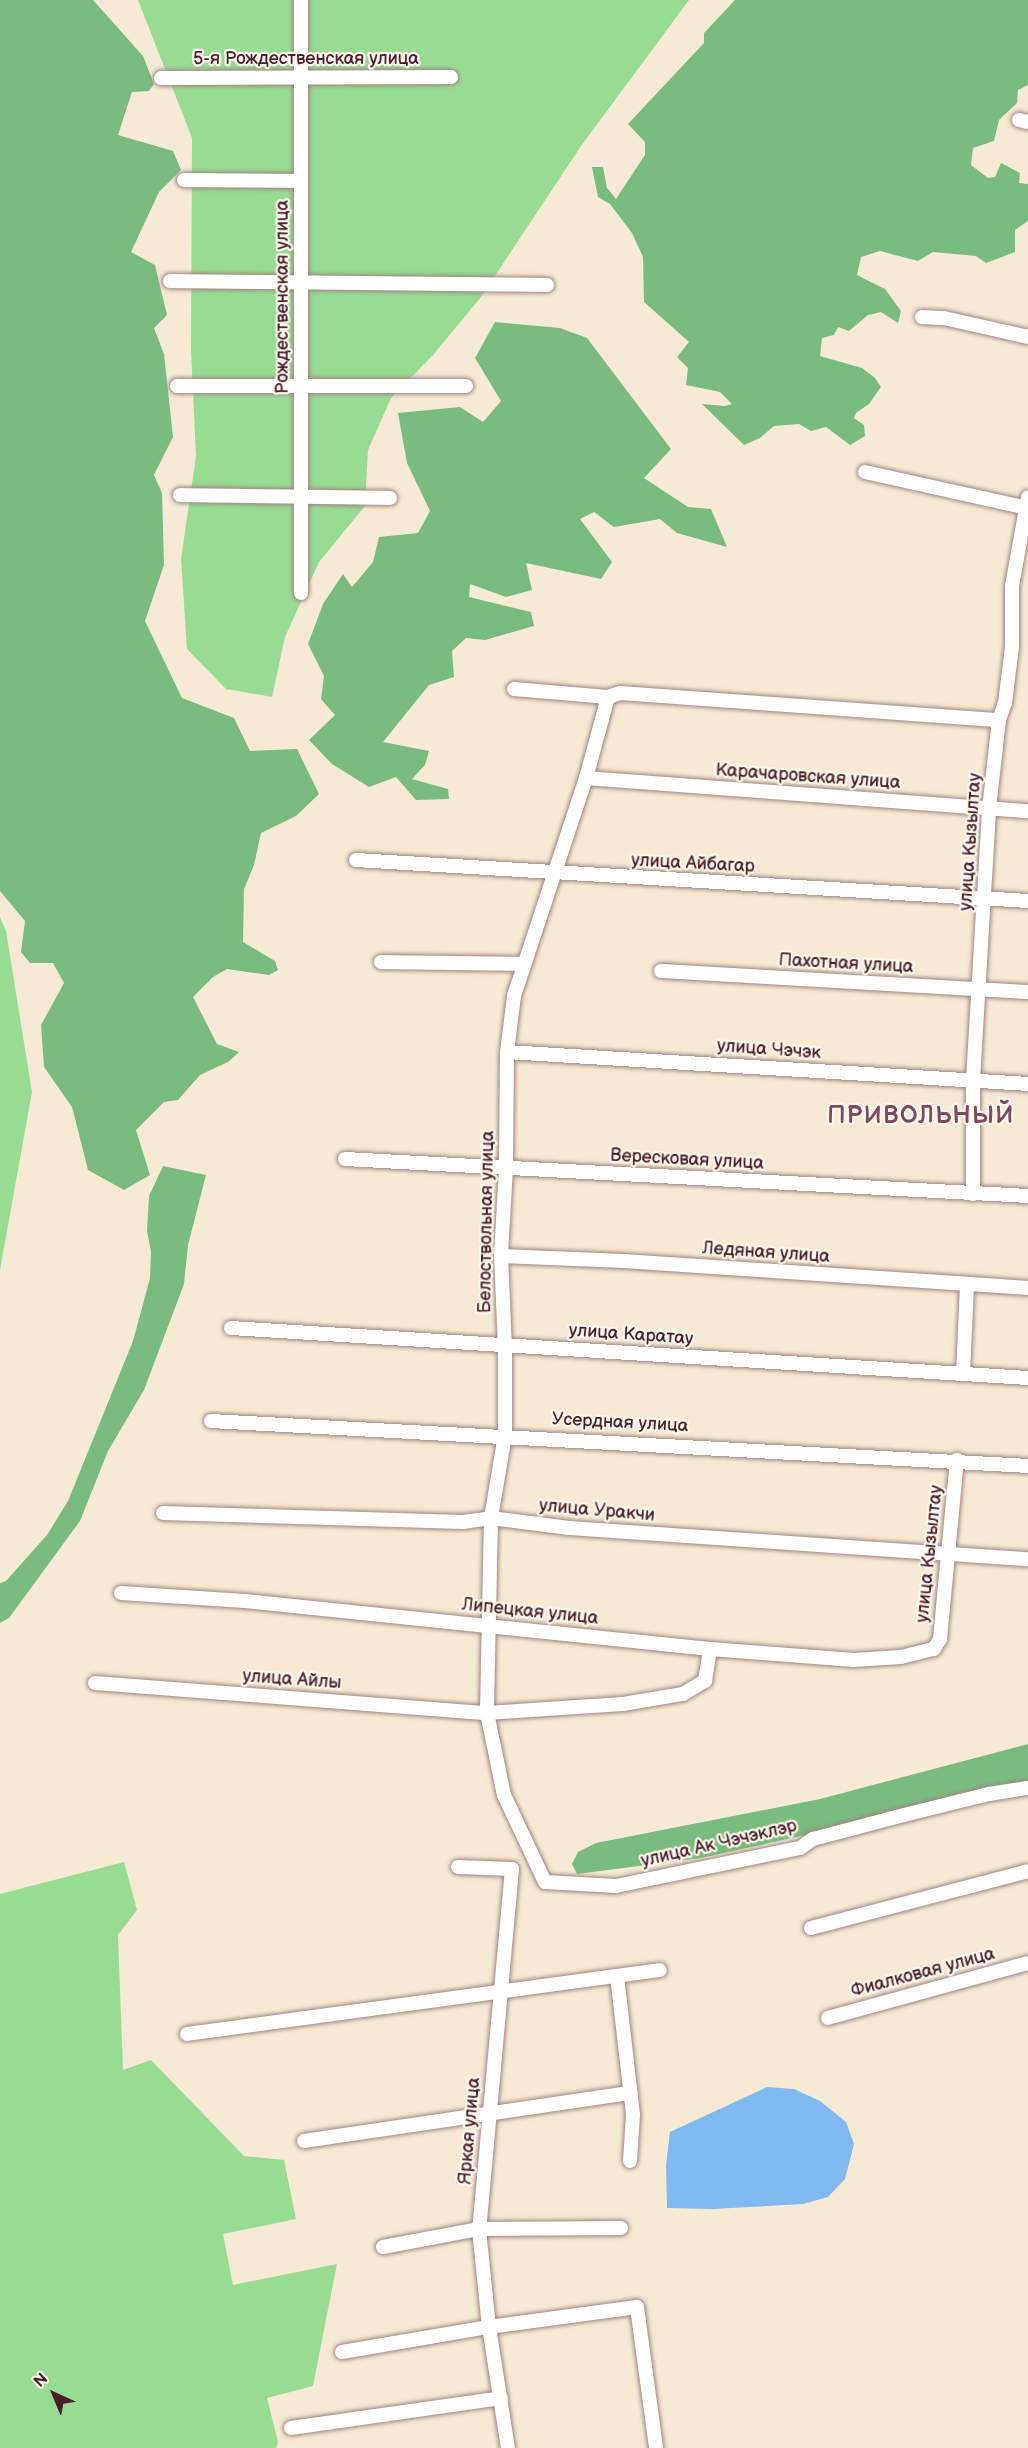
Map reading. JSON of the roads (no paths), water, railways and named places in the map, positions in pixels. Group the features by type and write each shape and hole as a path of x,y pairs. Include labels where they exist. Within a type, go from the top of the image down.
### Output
{"street":[{"name":"Рождественская улица","path":"301,0 301,593"},
{"name":"5-я Рождественская улица","path":"160,78 451,77"},
{"path":"184,180 301,181"},
{"path":"170,281 547,285"},
{"path":"922,317 944,318 1028,337"},
{"path":"177,386 466,386"},
{"path":"865,472 1027,504"},
{"path":"180,495 390,498"},
{"name":"улица Кызылтау","path":"973,1194 973,1080 989,809 999,720 1005,703 1012,647 1012,586 1027,504"},
{"path":"514,689 608,697 620,693 999,720"},
{"name":"Белоствольная улица","path":"504,1795 487,1713 491,1518 505,1435 505,1346 501,1257 506,1168 507,1052 514,996 552,874 586,778 608,697"},
{"name":"Карачаровская улица","path":"586,778 1028,811"},
{"name":"улица Айбагар","path":"356,860 552,874 1028,901"},
{"path":"381,962 524,964"},
{"name":"Пахотная улица","path":"662,971 1028,993"},
{"name":"улица Чэчэк","path":"507,1052 1028,1084"},
{"name":"Вересковая улица","path":"345,1159 1028,1196"},
{"name":"Ледяная улица","path":"501,1257 623,1261 1028,1288"},
{"path":"963,1374 967,1285"},
{"name":"улица Каратау","path":"231,1328 1028,1378"},
{"name":"Усердная улица","path":"211,1421 505,1435 1028,1466"},
{"name":"улица Кызылтау","path":"934,1649 940,1639 957,1460"},
{"name":"улица Уракчи","path":"164,1513 463,1522 491,1518 569,1528 1028,1559"},
{"name":"Липецкая улица","path":"121,1593 244,1601 710,1649 854,1660 901,1657 934,1649"},
{"name":"улица Айлы","path":"95,1683 487,1713 623,1704 683,1694 705,1682 710,1649"},
{"name":"улица Ак Чэчэклэр","path":"504,1795 545,1882 616,1886 800,1848 813,1839 904,1815 989,1794 1028,1788"},
{"name":"Яркая улица","path":"458,1867 512,1869 479,2229 489,2327 508,2448"},
{"path":"811,1928 1028,1871"},
{"name":"Фиалковая улица","path":"828,2018 1028,1963"},
{"path":"187,2034 660,1970"},
{"path":"617,1976 633,2115 630,2162"},
{"path":"304,2141 630,2093"},
{"path":"383,2247 479,2229 621,2228"},
{"path":"342,2352 489,2327 637,2307 656,2448"},
{"path":"291,2428 501,2398"}],"water":[{"path":"767,2087 794,2089 820,2101 846,2122 854,2144 845,2179 828,2197 803,2204 713,2209 667,2208 666,2165 670,2132"}],"district":[{"name":"ПРИВОЛЬНЫЙ","path":"921,1116"}]}
